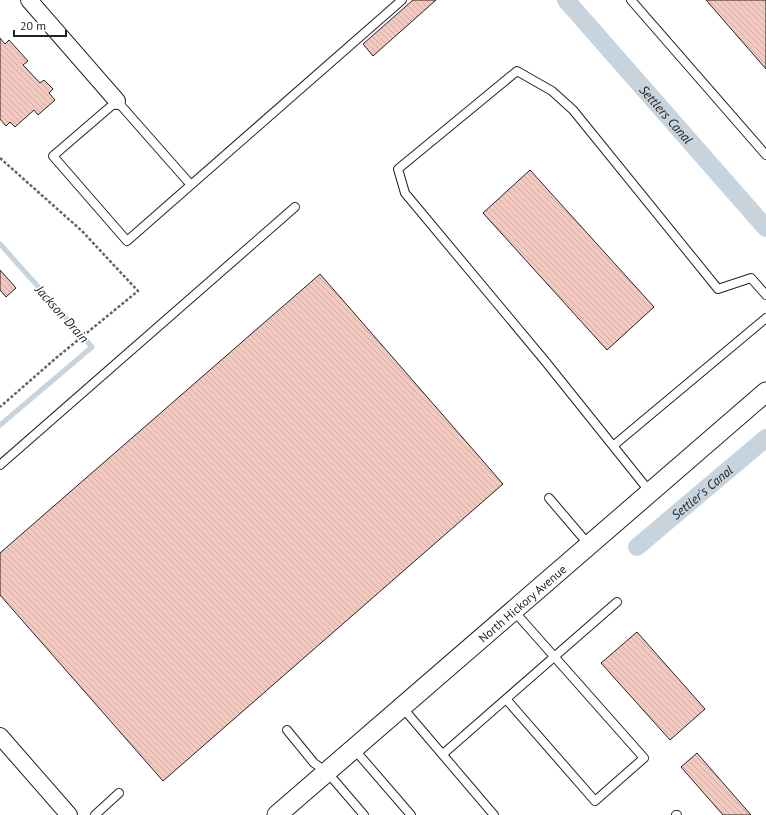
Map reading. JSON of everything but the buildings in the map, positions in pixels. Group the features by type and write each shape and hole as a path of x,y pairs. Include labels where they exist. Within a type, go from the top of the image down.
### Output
{"street":[{"path":"29,0 117,101"},
{"name":"North Hickory Avenue","path":"277,815 766,392"},
{"path":"0,736 69,815"}],"lane":[{"path":"191,185 117,101 54,156 127,240 191,185 402,0"},
{"path":"631,0 766,155"},
{"path":"650,492 540,355 405,193 398,169 516,71 552,91 573,110 718,289 751,278 766,296"},
{"path":"0,464 295,208"},
{"path":"613,446 766,318"},
{"path":"549,498 589,545"},
{"path":"443,754 617,602"},
{"path":"506,699 595,801 644,758 513,610"},
{"path":"402,707 494,815"},
{"path":"287,730 314,763 327,772 364,815"},
{"path":"354,749 411,815"},
{"path":"95,815 119,793"}],"path":[{"path":"0,158 82,231 138,291 56,358 0,407"}],"waterway":[{"name":"Settlers Canal","path":"566,0 766,228"},
{"name":"Jackson Drain","path":"0,244 92,347 0,425"},
{"name":"Settler's Canal","path":"637,547 766,438"}]}
